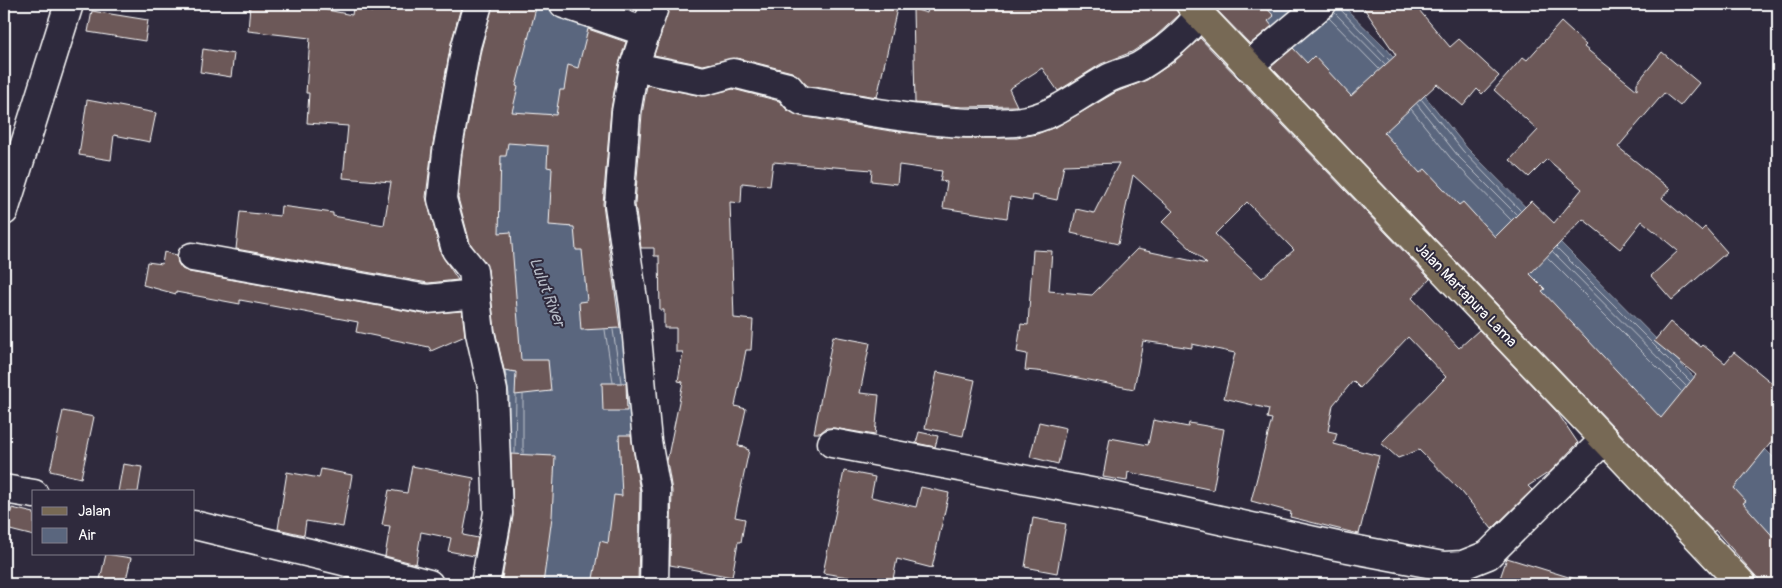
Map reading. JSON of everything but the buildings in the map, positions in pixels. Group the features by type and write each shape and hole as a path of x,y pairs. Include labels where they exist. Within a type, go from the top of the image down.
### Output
{"main road":[{"name":"Jalan Martapura Lama","path":"1195,9 1251,63 1604,440 1742,584"}],"street":[{"path":"4,212 68,4"},
{"path":"478,4 466,46 447,152 442,199 456,250 474,271 480,333 493,391 498,513 485,584"},
{"path":"564,4 639,29"},
{"path":"654,584 656,491 647,441 634,306 619,205 626,112 639,29 655,4"},
{"path":"1251,63 1322,4"},
{"path":"634,68 704,81 734,73 788,87 802,101 892,117 962,124 997,123 1032,119 1066,105 1118,74 1139,67 1172,44 1189,28 1195,9"},
{"path":"192,257 427,299 476,294"},
{"path":"832,443 1107,495 1337,546 1443,566 1463,565 1488,555 1604,440"},
{"path":"4,489 32,494"},
{"path":"195,525 343,560 429,584"}],"water":[{"name":"Lulut River","path":"512,4 627,4 606,93 599,207 626,339 647,487 635,584 502,584 503,534 461,232 467,105"},
{"path":"1219,4 1341,4 1387,49 1467,148 1778,462 1778,584"}]}
